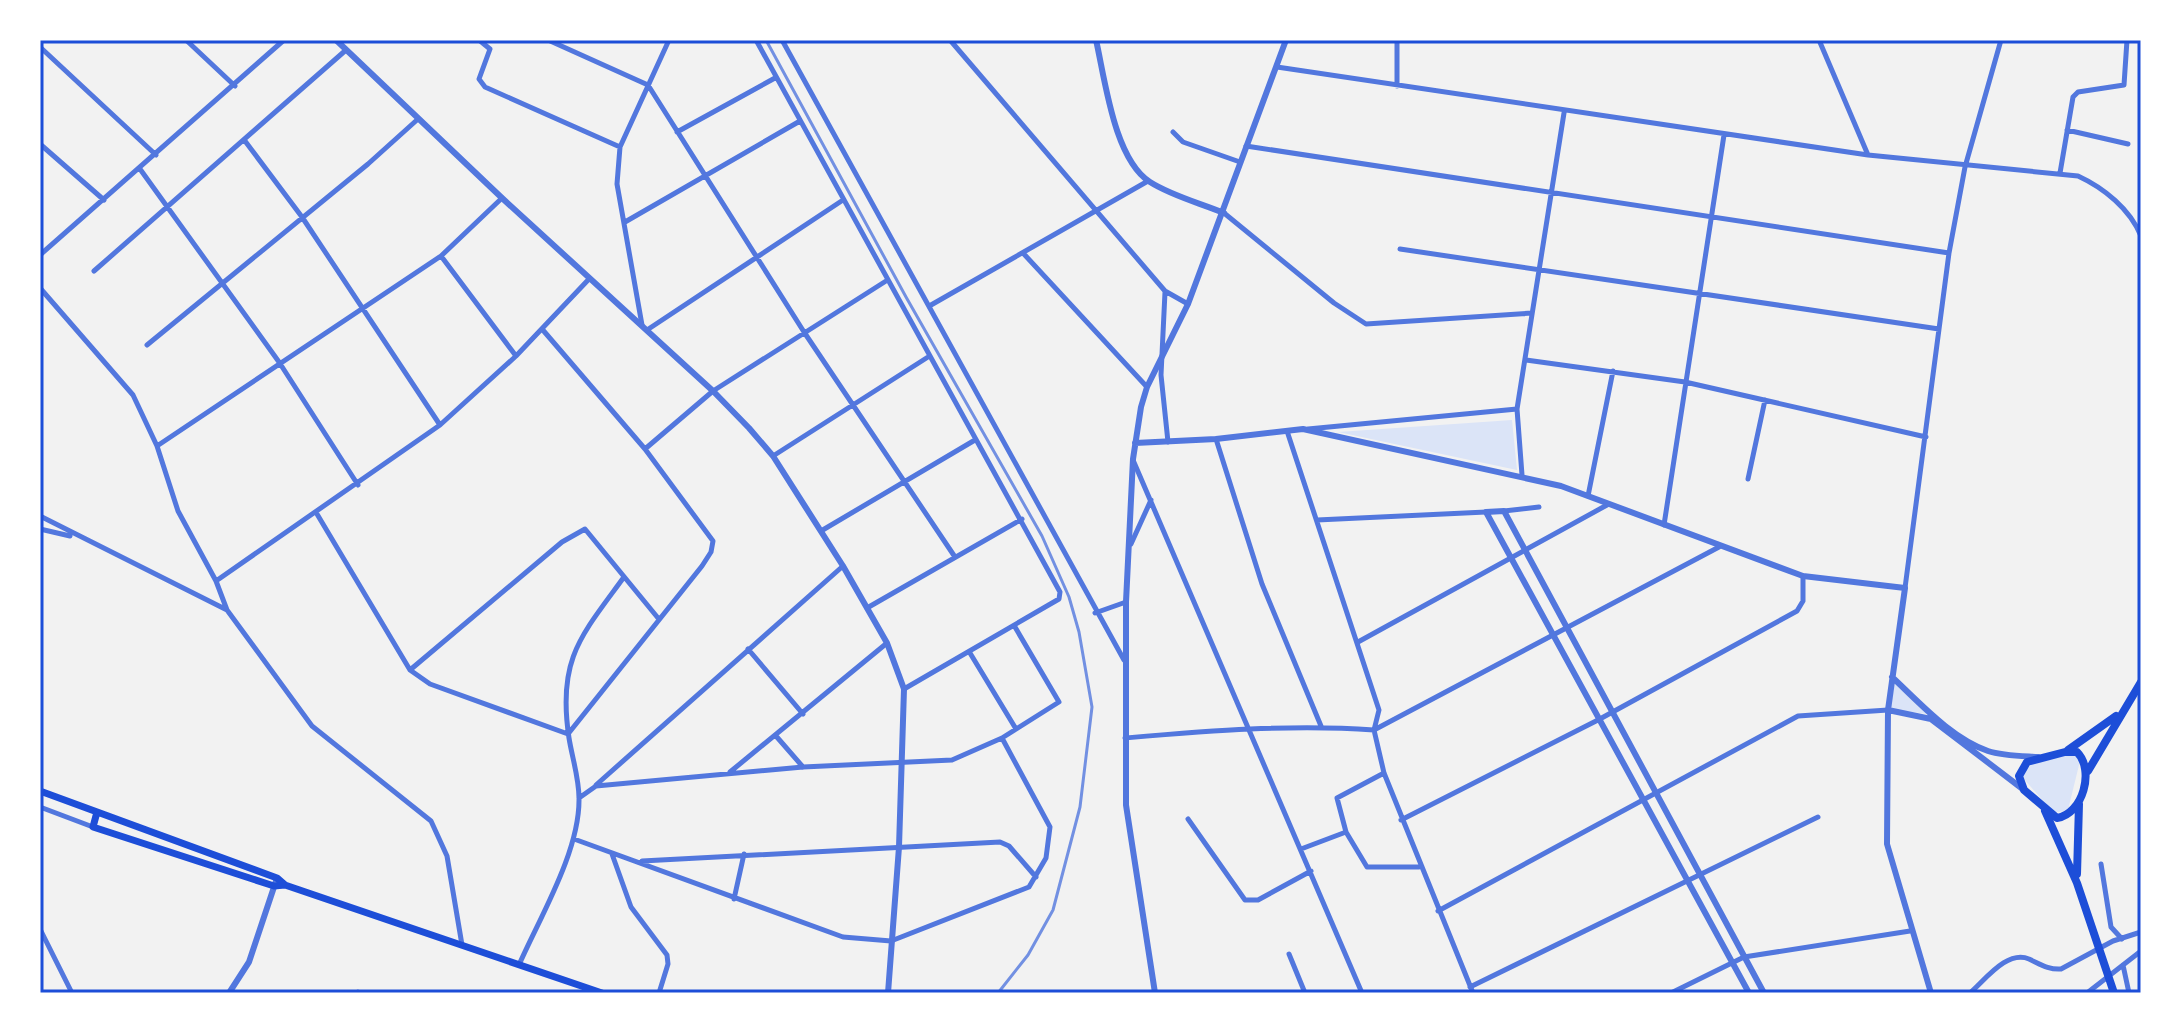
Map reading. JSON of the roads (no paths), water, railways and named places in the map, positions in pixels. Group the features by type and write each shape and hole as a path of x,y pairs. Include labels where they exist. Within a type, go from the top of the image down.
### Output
{"main road":[{"path":"2077,883 2075,839 2079,799 2087,772 2141,682"},
{"path":"2065,752 2096,733 2127,704"},
{"path":"2079,799 2064,817 2057,818 2024,790 2021,771 2027,762 2038,757 2077,752 2085,760 2087,772"},
{"path":"40,791 276,882"},
{"path":"2044,810 2077,883 2114,993"},
{"path":"97,812 93,827 276,882 602,993"},
{"path":"140,842 144,830"}],"street":[{"path":"186,40 235,86"},
{"path":"40,255 284,40"},
{"path":"336,40 502,198 713,391 773,456 843,566 887,643 904,689 899,847 888,993"},
{"path":"479,40 490,49"},
{"path":"497,40 490,49 479,79 485,87 620,147"},
{"path":"548,40 648,85 755,257 955,557"},
{"path":"644,327 617,184 620,147 669,40"},
{"path":"756,40 1060,592 1060,599 1015,627 904,689"},
{"path":"782,40 931,305 1095,613 1124,660"},
{"path":"950,40 1165,291 1188,304"},
{"path":"1096,40 1121,139 1130,159 1148,181 1224,213 1334,303 1366,324 1395,325 1532,313"},
{"path":"1155,993 1126,805 1124,660 1135,443 1147,387 1188,304 1286,40"},
{"path":"1397,40 1397,86"},
{"path":"1819,40 1868,155"},
{"path":"1931,993 1887,852 1888,710 1949,253 1965,167 2001,40"},
{"path":"2060,173 2075,94 2123,86 2126,82 2127,40"},
{"path":"40,47 156,155"},
{"path":"94,271 346,50"},
{"path":"1277,67 1564,113 1868,155 2078,176 2104,192 2132,218 2141,236"},
{"path":"677,132 775,78"},
{"path":"1522,475 1517,409 1554,194 1564,113"},
{"path":"147,345 418,119"},
{"path":"625,222 800,121"},
{"path":"2067,130 2128,144"},
{"path":"1173,132 1183,142 1240,162"},
{"path":"1664,525 1724,135"},
{"path":"245,141 302,217 440,425"},
{"path":"40,144 104,200"},
{"path":"1245,146 1949,253"},
{"path":"140,169 279,362 358,485"},
{"path":"931,305 1148,181"},
{"path":"157,446 441,256 502,198"},
{"path":"644,327 843,200"},
{"path":"1400,249 1939,329"},
{"path":"1023,253 1147,387"},
{"path":"441,256 516,356"},
{"path":"216,581 317,514 440,425 516,356 589,279"},
{"path":"645,449 713,391 886,281"},
{"path":"40,288 133,395 157,446 178,511 216,581 227,610 312,726 431,821 447,856 462,945"},
{"path":"1165,291 1161,360 1168,443"},
{"path":"542,329 645,449 713,541 711,552 702,566 568,734"},
{"path":"773,456 928,357"},
{"path":"1526,360 1685,382 1926,437"},
{"path":"1588,496 1613,371"},
{"path":"1748,479 1765,400"},
{"path":"1135,443 1216,439 1517,409"},
{"path":"1303,429 1522,475 1588,496 1803,576 1905,588"},
{"path":"1287,431 1379,710 1374,730 1384,773 1472,990 1818,817"},
{"path":"1216,439 1262,584 1321,726"},
{"path":"821,531 975,440"},
{"path":"1133,459 1251,727 1362,993"},
{"path":"1130,545 1151,500"},
{"path":"1358,642 1607,505"},
{"path":"1317,520 1539,507"},
{"path":"1504,511 1764,993"},
{"path":"1486,512 1749,993"},
{"path":"317,514 410,670 430,684 568,734"},
{"path":"40,516 79,539 227,610"},
{"path":"867,608 1022,519"},
{"path":"40,529 79,539"},
{"path":"410,670 578,531 585,529 592,533 658,618"},
{"path":"1124,738 1251,727 1321,726 1374,730 1567,631 1719,547"},
{"path":"579,798 843,566"},
{"path":"1401,820 1598,720 1800,609 1803,576"},
{"path":"519,965 574,839 579,798 568,734 566,688 572,653 624,577"},
{"path":"1095,613 1126,602"},
{"path":"596,786 803,767 952,760 1002,738 1056,705 1058,697 1015,627"},
{"path":"730,773 887,643"},
{"path":"748,649 803,714"},
{"path":"970,653 1016,729"},
{"path":"1892,677 1933,715 1972,744 1991,752 2038,757"},
{"path":"1438,911 1803,714 1888,710 1929,718 2024,790"},
{"path":"776,736 803,767"},
{"path":"574,839 843,937 891,941 1025,889 1037,877 1046,858 1050,827 1002,738"},
{"path":"1384,773 1337,798 1346,832 1367,867 1420,867"},
{"path":"40,807 93,827"},
{"path":"1188,819 1245,900 1258,900 1311,871"},
{"path":"1301,849 1346,832"},
{"path":"637,862 1000,842 1009,846 1037,877"},
{"path":"612,853 631,907 667,955 668,964 659,993"},
{"path":"734,899 744,854"},
{"path":"2101,864 2111,927 2123,939"},
{"path":"229,993 249,962 276,882"},
{"path":"40,929 72,993"},
{"path":"1671,993 1744,957 1910,931"},
{"path":"1970,993 2011,957 2020,955 2052,969 2061,969 2113,941 2141,932"},
{"path":"2087,993 2141,951"},
{"path":"1289,954 1305,993"},
{"path":"2123,965 2129,993"}],"railway":[{"path":"766,40 906,297 1042,536 1069,597 1079,632 1092,707 1080,807 1053,910 1028,955 998,993"}]}
